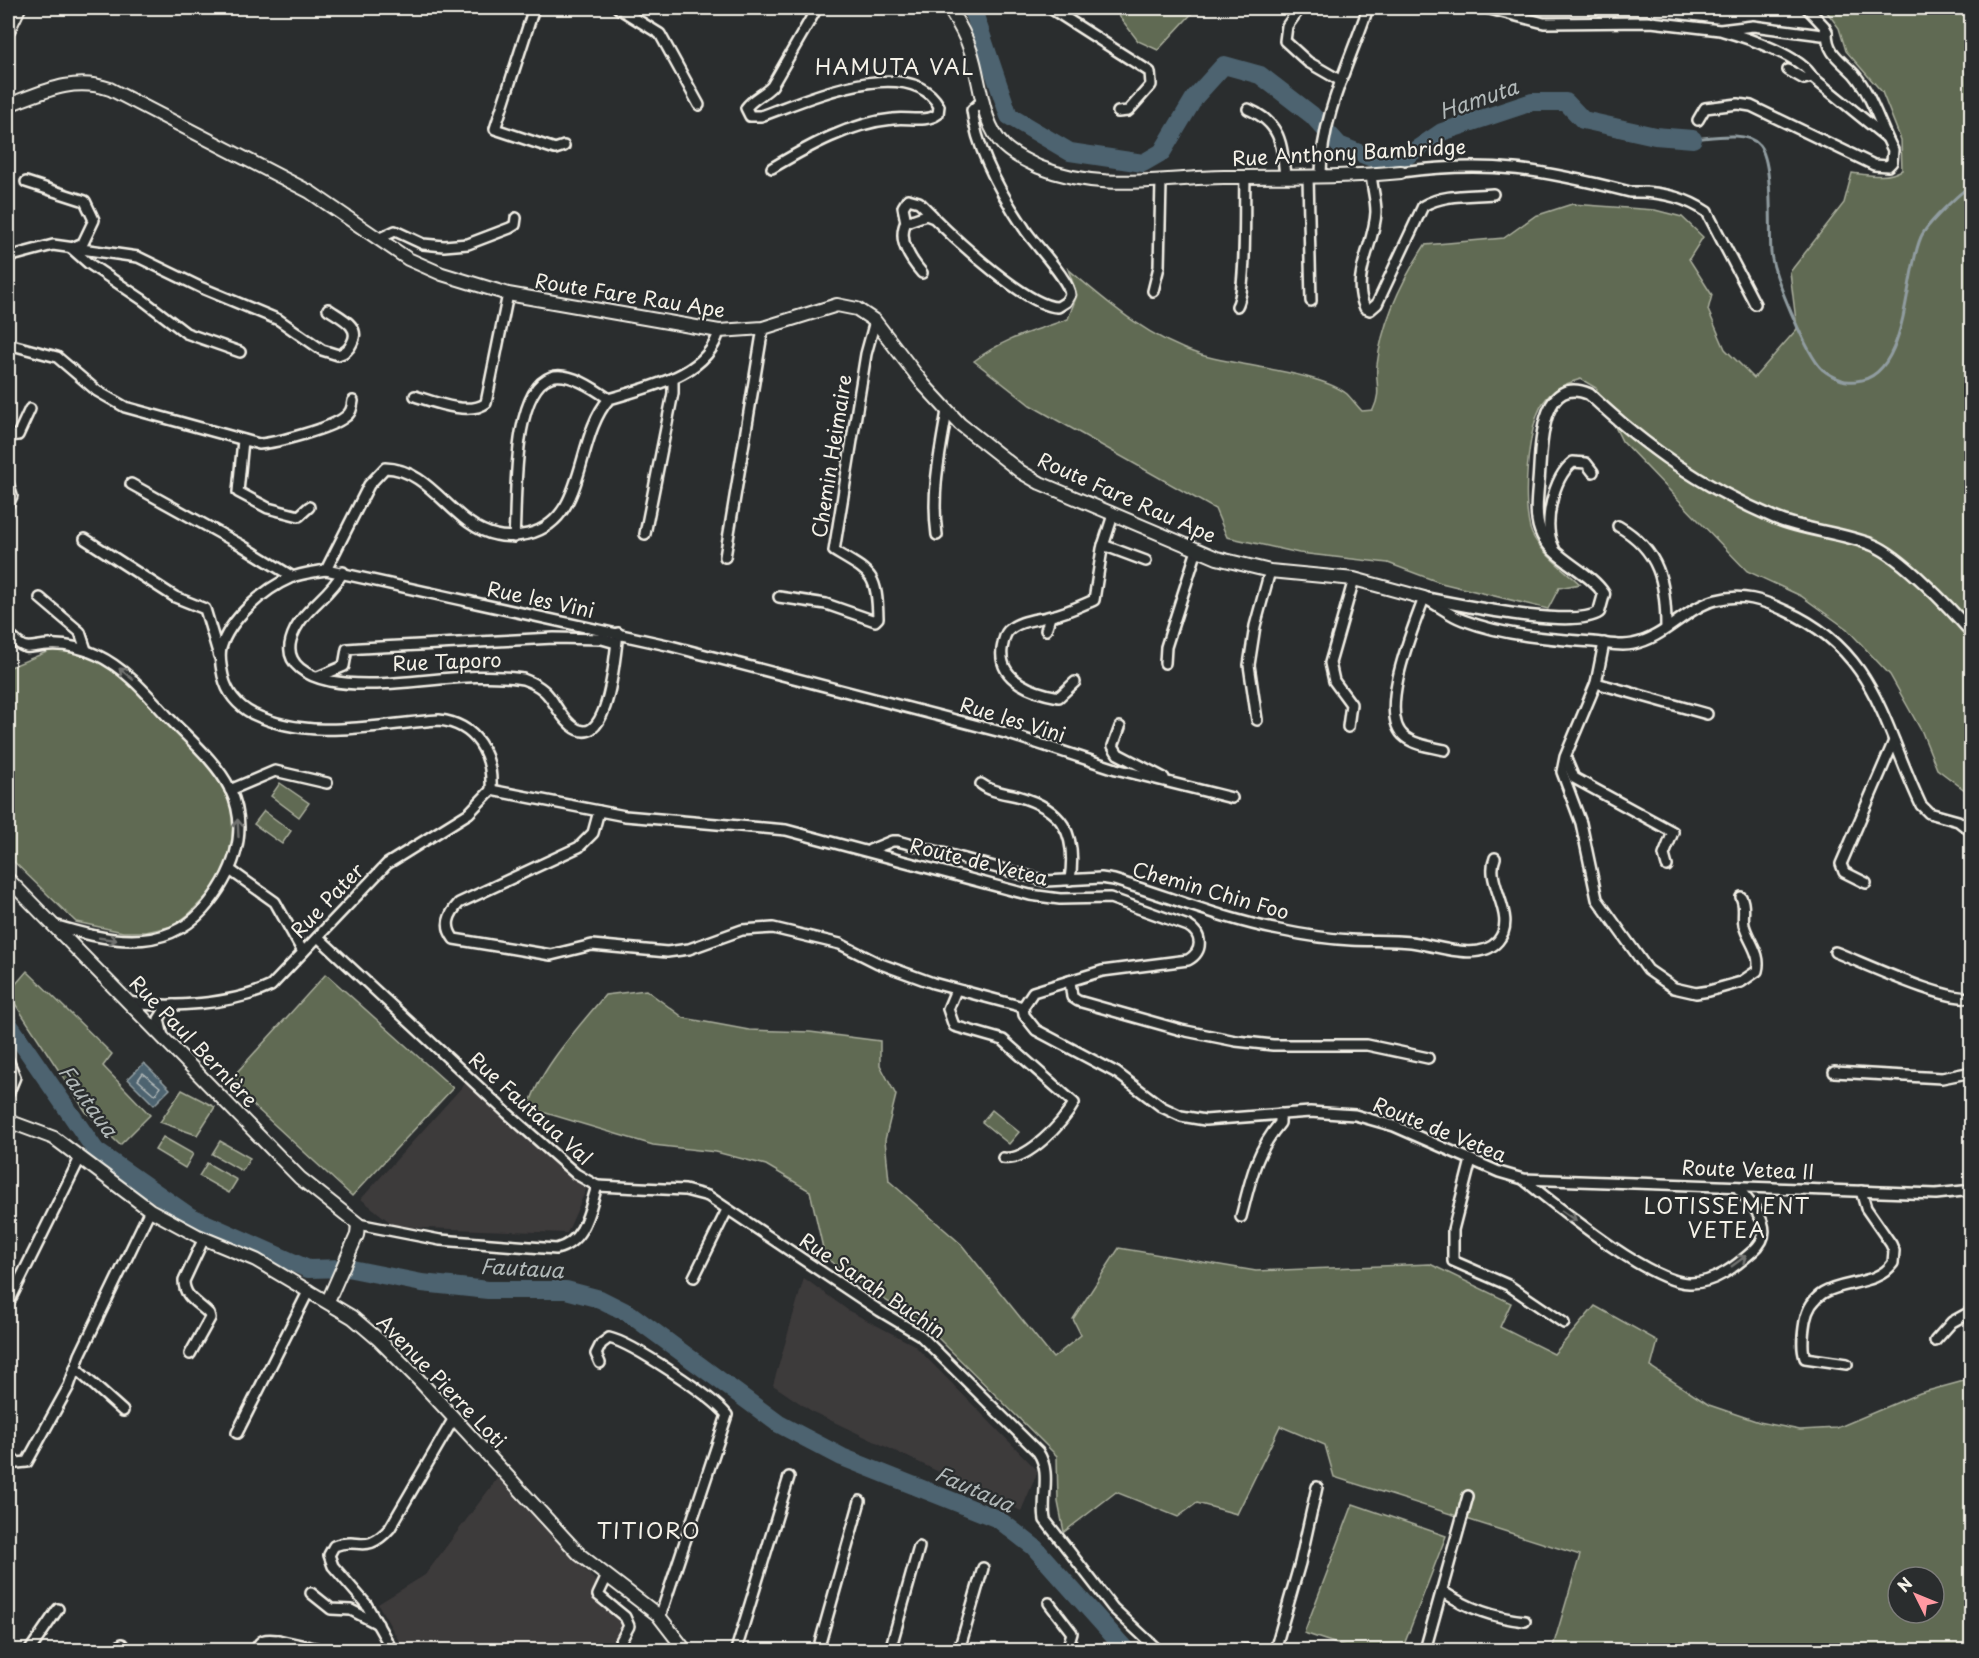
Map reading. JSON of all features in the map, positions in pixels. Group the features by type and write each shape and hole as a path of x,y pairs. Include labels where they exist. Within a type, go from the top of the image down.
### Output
{"main road":[{"path":"8,31 19,8"},
{"name":"Rue Anthony Bambridge","path":"949,8 972,53 982,100 996,135 1004,147 1021,158 1072,178 1130,184 1245,177 1308,177 1321,174 1401,172"},
{"name":"Route Fare Rau Ape","path":"8,105 72,84 95,84 286,178 423,267 508,294 718,331 763,328 837,305 857,309 874,321 947,411 1022,472 1113,515 1226,561 1270,571 1354,579 1424,598"},
{"name":"Rue Paul Bernière","path":"8,879 300,1178 358,1224"},
{"name":"Avenue Pierre Loti","path":"8,1121 54,1138 150,1210 204,1238 256,1260 328,1301 380,1340 580,1555 660,1617 685,1650"},
{"path":"328,1301 357,1234 358,1224"}],"street":[{"path":"534,8 495,129 555,149 564,146"},
{"path":"618,8 660,34 699,105"},
{"path":"772,168 825,139 849,130 892,119 933,118 939,114 939,106 927,91 896,80 854,86 761,116 750,116 746,108 763,96 772,86 817,8"},
{"path":"1050,8 1149,72 1150,85 1128,111 1118,112"},
{"path":"1300,8 1287,26 1285,41 1308,62 1341,81"},
{"path":"1321,174 1323,141 1329,119 1368,8"},
{"path":"1487,8 1544,23 1651,22 1720,30 1753,26 1822,35 1827,32"},
{"path":"1698,120 1705,108 1738,104 1750,106 1874,165 1888,166 1893,162 1893,150 1855,75 1833,56 1827,43 1827,32 1824,26 1807,8"},
{"path":"1720,30 1773,50 1804,68 1886,137"},
{"path":"1788,70 1804,79 1812,77"},
{"path":"922,273 912,261 902,237 906,222 903,207 908,199 919,202 984,265 1045,304 1058,307 1068,299 1070,291 1067,284 1024,228 987,159 972,110 982,100"},
{"path":"1248,109 1270,123 1278,136 1285,177"},
{"name":"Rue Anthony Bambridge","path":"1401,172 1469,165 1523,168 1575,177 1630,192 1646,192 1693,202 1707,212 1755,304"},
{"path":"1371,174 1376,212 1360,278 1360,297 1365,308 1370,310 1382,295 1422,206 1432,200 1453,196 1493,194"},
{"path":"1237,306 1242,299 1245,177"},
{"path":"1308,177 1311,301"},
{"path":"26,182 85,201 94,220 82,243 75,250"},
{"path":"1153,291 1159,267 1161,182"},
{"path":"906,222 921,216 934,218"},
{"path":"378,239 395,231 432,246 457,245 510,228 515,225 516,218"},
{"path":"8,257 52,245 138,257 202,288 279,320 322,350 338,356 351,346 355,339 354,330 350,324 328,309"},
{"path":"75,250 186,333 240,352"},
{"path":"415,396 467,408 481,407 486,403 508,294"},
{"name":"Chemin Heimaire","path":"779,597 826,604 875,621 878,618 877,589 872,576 834,551 866,354 874,321"},
{"path":"725,557 763,328"},
{"path":"326,570 369,485 385,468 400,470 428,486 463,518 489,534 514,537 546,528 556,521 570,496 591,429 609,399 673,378 712,351 718,331"},
{"path":"8,344 57,357 97,391 125,407 259,444 272,443 347,416 353,401"},
{"path":"514,537 519,454 527,410 536,388 550,377 558,376 580,382 609,399"},
{"path":"645,534 673,393 673,378"},
{"path":"1424,598 1517,614 1579,620 1592,617 1603,604 1604,594 1594,581 1555,550 1539,530 1537,510 1542,429 1546,413 1567,392 1579,390 1589,394 1653,450 1719,490 1778,519 1875,545 1900,563 1956,615 1971,633"},
{"path":"8,436 18,435 30,409"},
{"path":"937,535 934,491 947,411"},
{"path":"243,440 238,492 268,508 295,516 309,507"},
{"path":"1555,550 1550,541 1549,529 1560,479 1573,462 1586,463 1593,472"},
{"path":"8,483 12,496 8,505"},
{"path":"131,484 241,545 292,577"},
{"path":"1075,682 1059,697 1026,688 1013,679 1005,666 1002,653 1008,632 1029,620 1050,617 1094,600 1102,545 1113,515"},
{"path":"1618,526 1638,540 1660,571 1666,608 1666,628"},
{"path":"85,539 181,600 205,609 225,683 237,702 254,714 320,730 439,720 461,726 475,735 486,755 491,790"},
{"path":"1102,545 1146,561"},
{"path":"1165,663 1167,647 1197,550"},
{"name":"Rue les Vini","path":"220,658 227,636 263,595 292,577 326,570 343,572 618,633 999,732 1172,784 1232,798"},
{"path":"1257,720 1249,665 1255,626 1270,571"},
{"name":"Rue Taporo","path":"343,572 336,586 302,618 291,639 289,655 293,662 307,673 317,677 356,682 490,677 523,679 546,690 570,724 582,731 590,731 597,727 605,705 618,633"},
{"path":"1348,727 1351,704 1334,681 1330,663 1354,579"},
{"path":"1424,598 1462,620 1505,632 1633,645 1647,640 1695,608 1716,600 1740,596 1769,603 1813,624 1839,643 1863,674 1883,714 1921,805 1929,813 1958,821 1971,832"},
{"path":"40,598 80,632 86,650"},
{"path":"1424,598 1396,680 1396,723 1399,731 1409,740 1445,750"},
{"path":"1046,630 1050,617"},
{"path":"8,634 25,647 54,644 86,650 114,665 132,680 208,758 230,790 238,826 235,856 216,895 200,913 181,926 156,936 130,940 107,940 52,924"},
{"path":"317,677 344,666 347,649 554,638 602,639 616,644"},
{"path":"1604,643 1596,683 1566,756 1562,772 1581,823 1597,899 1648,970 1674,988 1696,993 1717,989 1751,976 1757,971 1758,962 1743,922 1744,904 1741,897"},
{"path":"1596,683 1707,714"},
{"path":"1120,727 1113,746 1118,754 1172,784"},
{"path":"1866,883 1844,872 1841,864 1894,741"},
{"path":"1566,756 1574,778 1673,832 1664,855 1666,866"},
{"path":"230,790 275,771 327,783"},
{"path":"981,784 1037,804 1062,823 1069,833 1072,866 1070,880"},
{"name":"Route de Vetea","path":"491,790 599,811 785,830 868,850 1030,895 1060,899 1110,898 1188,926 1198,935 1198,952 1188,960 1134,965 1102,971 1033,992 1023,1007 1024,1016 1036,1030 1117,1072 1172,1113 1205,1120 1333,1112 1378,1120 1471,1160 1523,1179"},
{"name":"Rue Pater","path":"128,1002 144,1005 225,1000 255,994 271,986 387,864 469,813 491,790"},
{"path":"599,811 593,833 579,847 459,903 448,918 447,926 454,939 551,955 592,945 667,952 689,949 742,930 773,928 840,944 878,963 956,990 1023,1007"},
{"name":"Chemin Chin Foo","path":"868,850 898,841 1046,882 1114,880 1194,904 1214,913 1281,930 1349,940 1410,942 1480,951 1499,940 1504,921 1493,879 1495,858"},
{"path":"230,870 275,902 303,952"},
{"name":"Rue Fautaua Val","path":"318,937 507,1113 576,1174 597,1186 588,1216 577,1238 564,1247 556,1249 440,1240 358,1224"},
{"path":"1835,952 1941,992 1971,997"},
{"path":"1070,981 1072,997 1078,1001 1181,1030 1273,1045 1367,1045 1428,1058"},
{"path":"956,990 948,1009 954,1026 1003,1040 1074,1103 1066,1116 1027,1152 1010,1159 1003,1158"},
{"path":"163,1039 159,1027 162,1012 178,1003"},
{"path":"8,1060 15,1077 8,1094"},
{"path":"1834,1072 1942,1078 1971,1072"},
{"path":"1241,1217 1255,1162 1262,1146 1280,1123 1280,1114"},
{"path":"8,1304 80,1158"},
{"path":"1471,1160 1453,1230 1451,1256 1454,1260 1508,1285 1564,1323"},
{"path":"1523,1179 1564,1212 1616,1248 1678,1282 1690,1283 1715,1278 1753,1251 1765,1236 1766,1231 1761,1217 1737,1186"},
{"name":"Route Vetea II","path":"1523,1179 1936,1194 1971,1190"},
{"name":"Rue Sarah Buchin","path":"597,1186 685,1190 708,1196 880,1311 920,1335 944,1356 987,1404 1038,1452 1046,1464 1042,1506 1045,1520 1113,1608 1158,1650"},
{"path":"1847,1364 1810,1361 1805,1358 1803,1351 1807,1311 1817,1297 1881,1273 1893,1263 1894,1251 1891,1244 1866,1208 1861,1191"},
{"path":"9,1455 17,1463 27,1462 69,1386 75,1368 150,1210"},
{"path":"693,1277 727,1210"},
{"path":"190,1354 210,1318 210,1314 186,1294 184,1289 184,1281 204,1238"},
{"path":"237,1433 309,1290"},
{"path":"1935,1341 1952,1322 1971,1311"},
{"path":"600,1363 596,1354 601,1344 609,1338 621,1341 643,1352 727,1415 660,1617"},
{"path":"75,1368 123,1411"},
{"path":"392,1650 357,1592 333,1566 330,1560 331,1550 338,1544 366,1545 382,1537 454,1418"},
{"path":"736,1650 789,1477"},
{"path":"1275,1650 1300,1563 1317,1487"},
{"path":"1425,1650 1468,1496"},
{"path":"818,1650 860,1501"},
{"path":"890,1650 919,1547"},
{"path":"959,1650 983,1568"},
{"path":"607,1576 598,1594 625,1617 629,1626 616,1650"},
{"path":"1443,1587 1480,1611 1525,1621"},
{"path":"311,1593 332,1609 351,1610 378,1624"},
{"path":"1049,1603 1072,1633 1066,1650"},
{"path":"30,1650 58,1609"},
{"path":"256,1650 260,1641 265,1638 324,1650"},
{"path":"270,1650 274,1641 278,1640"},
{"path":"1244,1650 1266,1650"}],"shaded area":[{"path":"472,1076 589,1183 567,1233 396,1227 361,1199"},
{"path":"804,1278 849,1311 914,1345 1038,1471 1021,1511 813,1412 773,1385"},
{"path":"499,1476 508,1489 631,1618 605,1650 404,1650 378,1604 425,1575"}],"green space":[{"path":"1113,8 1197,8 1158,50 1138,41"},
{"path":"1824,8 1971,8 1971,820 1968,816 1970,794 1937,769 1922,732 1890,675 1847,629 1801,596 1747,571 1622,441 1596,388 1581,379 1560,387 1543,403 1537,414 1533,430 1527,468 1527,506 1532,534 1547,554 1580,584 1559,588 1548,609 1441,583 1388,563 1299,553 1227,537 1215,509 1030,405 974,361 1008,341 1068,319 1077,295 1068,269 1130,319 1164,340 1201,355 1318,380 1347,394 1362,411 1373,410 1378,388 1377,365 1388,317 1408,273 1425,245 1504,238 1535,216 1572,204 1655,210 1682,217 1703,237 1689,259 1712,295 1708,310 1725,349 1754,378 1797,329 1790,272 1844,203 1852,173 1884,175 1902,170 1901,140 1882,92 1846,51 1839,28"},
{"path":"61,646 91,653 114,668 221,777 235,808 234,856 221,881 189,914 173,926 146,932 123,932 76,922 8,856 8,668"},
{"path":"280,783 309,803 299,817 271,796"},
{"path":"264,811 291,831 282,844 254,824"},
{"path":"27,971 112,1054 103,1066 150,1115 120,1145 86,1112 8,993"},
{"path":"326,974 453,1088 352,1196 228,1082"},
{"path":"646,990 684,1018 749,1030 810,1032 880,1041 880,1065 896,1095 885,1140 889,1181 961,1244 1053,1358 1081,1335 1073,1319 1119,1248 1256,1271 1430,1264 1511,1303 1500,1327 1554,1354 1595,1306 1658,1341 1651,1367 1709,1405 1759,1422 1800,1430 1837,1428 1920,1393 1971,1379 1971,1650 1552,1650 1580,1555 1334,1477 1325,1445 1280,1426 1237,1514 1197,1503 1178,1517 1116,1492 1064,1532 1058,1502 1057,1456 926,1326 860,1284 825,1257 810,1191 766,1165 716,1152 653,1145 529,1108 540,1080 572,1034 605,995"},
{"path":"182,1090 215,1107 197,1135 160,1122"},
{"path":"992,1110 1019,1132 1009,1144 982,1122"},
{"path":"163,1137 193,1154 185,1168 155,1150"},
{"path":"220,1141 250,1158 242,1171 212,1154"},
{"path":"207,1163 237,1180 229,1193 199,1176"},
{"path":"1353,1504 1446,1536 1402,1650 1355,1650 1304,1633"}],"water":[{"path":"144,1063 170,1089 154,1105 128,1079"}],"waterway":[{"name":"Hamuta","path":"969,8 973,10 1009,116 1070,152 1143,163 1162,152 1195,97 1224,65 1260,75 1312,115 1339,145 1392,166 1442,132 1532,102 1566,102 1583,120 1655,136 1693,139"},
{"name":"Hamuta","path":"1693,139 1737,136 1753,140 1759,145 1767,166 1771,253 1778,278 1800,332 1816,361 1824,371 1845,381 1856,381 1873,375 1886,362 1902,321 1921,237 1944,209 1972,185"},
{"name":"Fautaua","path":"8,1023 96,1151 189,1216 308,1269 347,1268 422,1283 488,1290 566,1290 600,1299 630,1314 779,1424 842,1457 998,1519 1034,1547 1126,1650"}],"district":[{"name":"HAMUTA VAL","path":"895,66"},
{"name":"LOTISSEMENT VETEA","path":"1727,1217"},
{"name":"TITIORO","path":"649,1529"}]}
